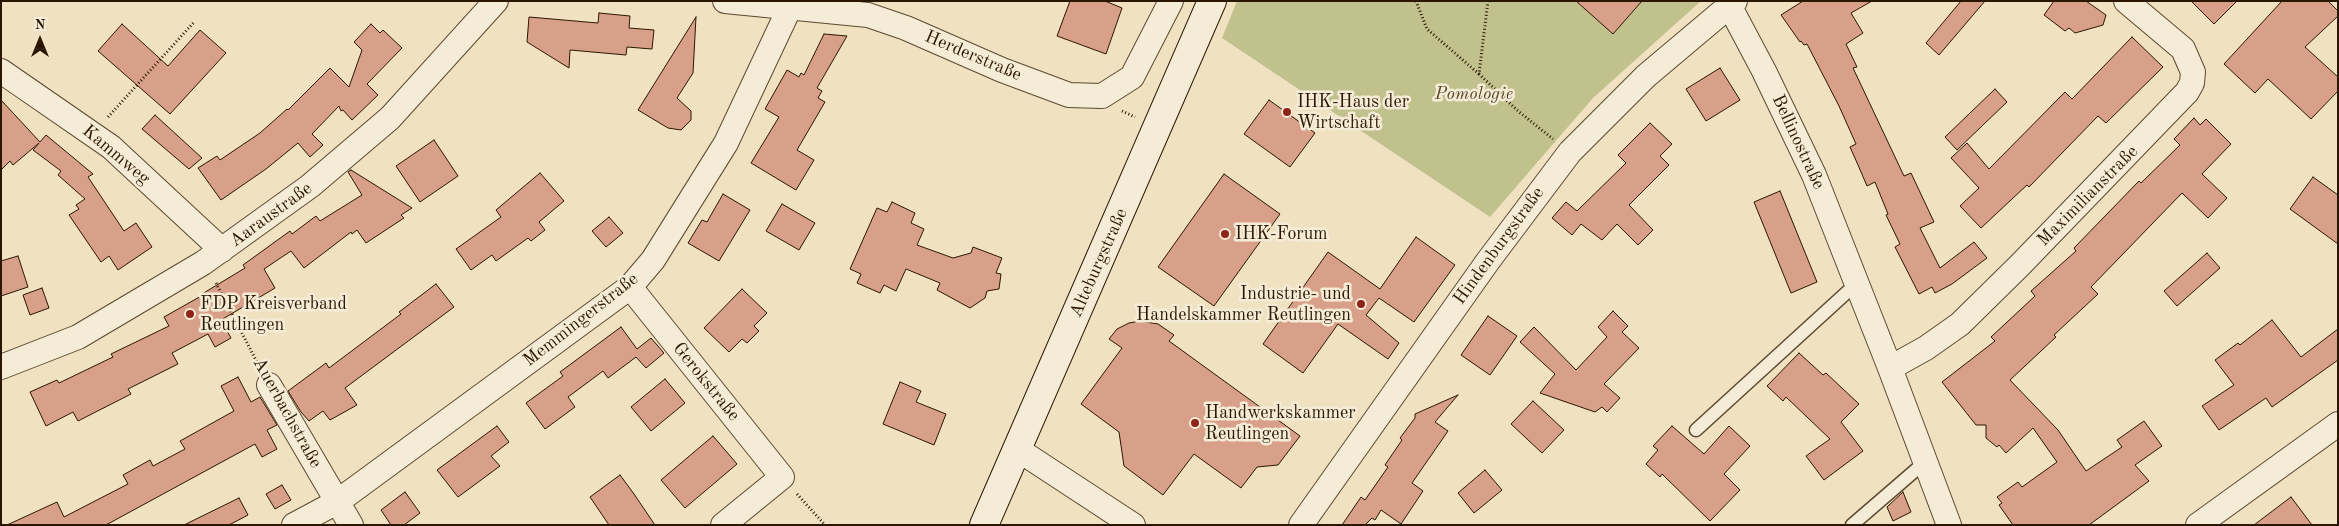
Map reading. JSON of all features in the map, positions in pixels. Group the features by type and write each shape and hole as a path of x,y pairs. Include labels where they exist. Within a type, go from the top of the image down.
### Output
{"main road":[{"name":"Alteburgstraße","path":"984,525 1212,1"}],"street":[{"name":"Aaraustraße","path":"1,367 78,337 222,250 310,186 390,118 496,1"},
{"name":"Herderstraße","path":"725,1 868,15 906,28 1002,70 1069,96 1102,96 1132,77 1170,1"},
{"name":"Maximilianstraße","path":"1890,368 1926,348 1966,318 2187,92 2192,83 2193,72 2183,49 2126,1"},
{"name":"Bellinostraße","path":"1730,2 1798,140 1890,368 1949,525"},
{"name":"Hindenburgstraße","path":"1301,525 1482,268 1570,152 1646,76 1730,2"},
{"name":"Memmingerstraße","path":"294,525 337,502 630,287 653,260 726,143 790,7"},
{"name":"Kammweg","path":"1,71 111,147 222,250"},
{"name":"Gerokstraße","path":"630,287 782,477"},
{"name":"Auerbachstraße","path":"269,385 351,525"},
{"path":"2211,521 2338,424"},
{"path":"1016,449 1133,525"},
{"path":"723,525 782,477"}],"lane":[{"path":"1696,430 1856,284"},
{"path":"1852,525 1925,462"}],"path":[{"path":"1416,1 1427,29 1518,111 1570,152"},
{"path":"1479,74 1488,1"},
{"path":"93,134 195,21"},
{"path":"1118,109 1139,120"},
{"name":"Auerbachstraße","path":"226,299 269,385"},
{"path":"782,477 824,525"}],"green space":[{"name":"Pomologie","path":"1237,1 1701,1 1593,98 1490,217 1222,38"}],"building":[{"path":"1070,1 1105,1 1122,8 1106,54 1057,36"},
{"path":"1576,1 1642,1 1613,34"},
{"path":"1803,1 1872,1 1851,13 1863,33 1846,44 1857,67 1853,68 1904,176 1911,173 1934,222 1920,228 1940,268 1974,242 1987,258 1952,284 1935,293 1932,287 1919,294 1895,247 1900,244 1886,215 1888,214 1875,182 1867,186 1850,147 1856,144 1839,106 1807,44 1804,45 1800,42 1781,15"},
{"path":"1961,1 1985,1 1939,55 1926,43"},
{"path":"2054,1 2086,1 2106,15 2103,25 2075,33 2069,28 2065,31 2044,15"},
{"path":"2191,1 2237,1 2214,24"},
{"path":"2282,1 2328,1 2338,11 2338,16 2305,47 2338,77 2338,91 2311,119 2268,79 2255,93 2224,64"},
{"path":"599,13 630,16 629,28 654,30 652,49 627,47 626,55 570,50 569,68 527,42 529,17 598,23"},
{"path":"696,17 693,73 677,98 691,111 691,120 681,130 668,128 638,110"},
{"path":"122,24 168,66 200,30 226,53 170,114 98,51"},
{"path":"371,24 380,33 383,30 402,48 367,84 378,95 352,120 343,110 341,111 339,106 312,134 323,145 310,157 298,143 266,169 221,200 198,168 217,156 220,160 260,133 288,110 330,68 349,87 362,50 354,42"},
{"path":"824,34 847,36 817,88 822,91 818,98 825,102 797,150 814,160 796,190 751,163 779,117 765,109 787,70 799,77 801,73 804,75"},
{"path":"2132,37 2163,67 2106,123 2098,116 2029,187 2027,185 1981,228 1960,206 1979,188 1951,158 1967,143 1989,169 2065,92 2072,99"},
{"path":"1720,68 1740,100 1706,121 1686,89"},
{"path":"1995,89 2007,102 1957,150 1945,137"},
{"path":"1,100 40,142 46,135 93,174 88,177 124,231 136,223 152,247 118,270 109,256 101,262 69,215 79,209 76,205 85,199 58,175 61,171 33,150 39,143 13,165 10,161 1,170"},
{"path":"1269,100 1315,133 1290,167 1244,134"},
{"path":"155,115 202,158 189,169 142,129"},
{"path":"2194,118 2200,125 2206,119 2231,144 2202,174 2227,198 2208,218 2182,193 2091,287 2098,294 2010,380 2058,430 2086,471 2122,447 2117,440 2144,421 2162,446 2135,465 2149,481 2089,525 2013,525 1999,505 2002,503 1997,497 2018,482 2022,487 2057,462 2033,428 2006,453 1999,445 1997,447 1986,438 1986,425 1976,425 1942,382 1995,341 1991,337 2035,296 2031,291 2076,251 2074,248 2139,181 2141,183 2180,145 2174,139"},
{"path":"1650,123 1672,144 1660,156 1669,165 1629,205 1653,230 1638,245 1617,224 1602,240 1581,224 1572,235 1552,218 1566,202 1577,211 1626,163 1618,155"},
{"path":"434,140 458,176 420,202 396,166"},
{"path":"351,170 412,208 401,215 404,218 366,243 357,230 352,234 351,232 304,268 291,251 264,269 275,288 221,320 231,338 215,347 208,334 172,353 178,364 128,389 131,394 78,421 73,412 46,426 30,392 57,380 59,383 113,357 111,354 169,326 164,317 245,268 243,265 290,231 292,234 316,216 320,221 362,195 348,172"},
{"path":"540,173 564,201 539,222 545,230 531,241 528,238 496,261 492,255 471,270 456,249 501,217 496,210"},
{"path":"1224,174 1280,214 1214,306 1158,267"},
{"path":"2313,177 2338,195 2338,244 2290,209"},
{"path":"1780,191 1817,282 1791,293 1754,202"},
{"path":"723,194 750,210 719,261 688,243 702,220 707,222"},
{"path":"892,202 915,213 911,223 924,229 917,245 953,258 971,253 973,247 1002,258 996,273 1001,274 999,289 987,291 985,298 970,308 937,290 940,283 906,269 896,291 884,285 880,293 857,283 861,274 850,269 877,208 887,212"},
{"path":"782,204 815,223 799,250 766,231"},
{"path":"609,217 623,233 606,247 592,231"},
{"path":"1416,237 1455,265 1414,322 1379,298 1366,315 1399,343 1388,359 1338,324 1303,373 1263,344 1328,252 1380,289"},
{"path":"2207,253 2220,268 2177,306 2164,291"},
{"path":"18,256 28,287 1,296 1,261"},
{"path":"436,284 454,307 345,388 357,405 330,420 323,411 309,421 288,391 326,363 329,368 401,314 399,312"},
{"path":"42,288 49,308 30,315 23,295"},
{"path":"742,289 767,313 754,326 759,331 747,343 742,339 729,352 704,328"},
{"path":"1613,311 1628,326 1622,332 1639,348 1604,384 1620,398 1607,412 1602,407 1595,412 1540,393 1555,374 1520,342 1534,327 1576,370 1607,337 1598,327"},
{"path":"1488,316 1517,336 1490,375 1461,355"},
{"path":"2272,320 2301,357 2338,329 2338,360 2272,407 2266,398 2219,430 2202,406 2234,385 2215,360 2238,343 2240,345"},
{"path":"1140,321 1158,324 1174,335 1169,341 1300,436 1278,465 1257,467 1241,488 1194,454 1163,495 1124,466 1119,432 1081,404 1122,348 1109,339 1117,329 1129,323"},
{"path":"621,327 637,349 651,338 664,353 646,368 636,357 608,378 603,371 568,397 575,407 545,429 526,403 563,376 560,372"},
{"path":"1799,353 1823,375 1826,373 1859,404 1841,422 1863,451 1824,480 1806,456 1830,439 1786,397 1783,401 1767,386"},
{"path":"238,377 251,402 260,397 277,425 267,430 277,449 262,457 255,444 106,525 7,525 57,502 64,517 128,484 123,475 150,460 153,466 185,449 180,441 234,411 221,386"},
{"path":"665,379 685,403 651,431 631,407"},
{"path":"900,382 921,391 916,402 946,414 934,445 883,424"},
{"path":"1458,395 1435,422 1448,431 1412,483 1423,491 1401,524 1381,510 1375,520 1372,518 1365,525 1342,525 1361,497 1365,500 1388,467 1385,465 1402,440 1400,438 1415,418 1415,414"},
{"path":"1533,401 1564,430 1542,453 1511,424"},
{"path":"497,426 509,442 491,456 500,466 458,497 437,470"},
{"path":"1672,426 1704,454 1729,426 1750,446 1724,474 1740,490 1710,521 1662,474 1660,477 1646,464 1658,450 1653,446"},
{"path":"713,436 737,464 685,508 661,480"},
{"path":"1485,470 1502,490 1474,513 1458,493"},
{"path":"620,475 655,525 609,525 590,497"},
{"path":"282,485 291,500 275,509 266,494"},
{"path":"405,492 420,513 404,525 391,525 381,510"},
{"path":"1903,492 1911,512 1893,521 1887,507"},
{"path":"2291,497 2312,525 2254,525"},
{"path":"239,498 248,515 229,525 184,525"}],"place":[{"name":"IHK-Haus der Wirtschaft","path":"1287,112"},
{"name":"IHK-Forum","path":"1225,234"},
{"name":"Industrie- und Handelskammer Reutlingen","path":"1361,304"},
{"name":"FDP Kreisverband Reutlingen","path":"190,314"},
{"name":"Handwerkskammer Reutlingen","path":"1195,423"}]}
